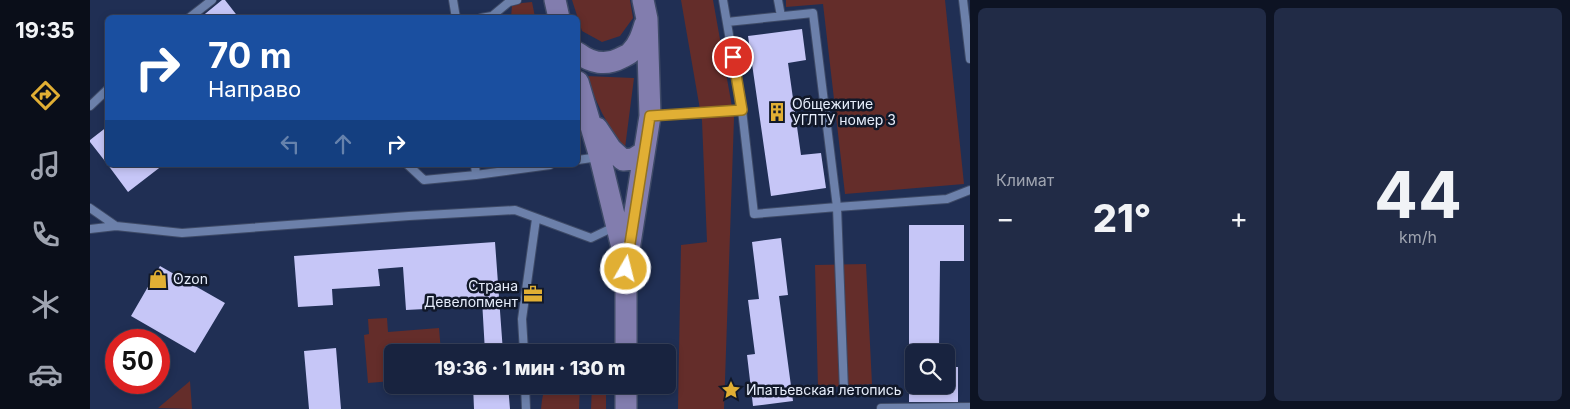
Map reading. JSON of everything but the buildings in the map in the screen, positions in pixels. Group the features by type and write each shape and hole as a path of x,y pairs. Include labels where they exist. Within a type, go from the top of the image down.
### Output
{"main road":[{"path":"555,0 558,15"},
{"path":"580,54 592,62 606,64 630,53 640,41 645,10"},
{"path":"626,344 626,269 650,116 645,10"},
{"path":"580,91 586,117 600,157 626,269"},
{"path":"586,117 611,149 623,160 633,160 644,152"},
{"path":"626,394 626,409"}],"lane":[{"path":"193,15 212,0"},
{"path":"453,0 456,15"},
{"path":"493,15 509,2 517,0"},
{"path":"723,0 742,110 754,214 948,199 970,190"},
{"path":"778,0 781,16"},
{"path":"963,0 970,59"},
{"path":"727,22 813,13 836,207 844,391"},
{"path":"90,106 105,92"},
{"path":"650,116 742,110"},
{"path":"580,160 600,157"},
{"path":"410,167 424,180 476,176 537,167"},
{"path":"475,167 476,176"},
{"path":"90,208 116,226"},
{"path":"90,229 116,226 182,233 515,210 591,238 617,225"},
{"path":"524,344 522,319 536,219"},
{"path":"525,394 526,409"},
{"path":"881,409 970,408"}],"shaded area":[{"path":"572,0 630,0 633,18 620,36 602,42 582,31 580,15 577,15"},
{"path":"681,0 713,0 734,118 724,409 678,409 681,245 707,242 702,121"},
{"path":"786,0 945,0 964,184 845,194 823,4 786,7"},
{"path":"532,2 535,15 511,15 512,6"},
{"path":"585,76 634,78 625,148 621,147 602,113"},
{"path":"866,264 872,384 818,388 815,265"},
{"path":"387,318 388,332 439,328 440,344 384,344 384,382 368,383 364,335 369,334 368,319"},
{"path":"190,381 192,409 158,408"},
{"path":"543,394 580,394 579,409 541,409"},
{"path":"592,394 606,394 606,409 591,409"}],"place":[{"name":"Общежитие УГЛТУ номер 3","path":"777,112"},
{"name":"Ozon","path":"158,279"},
{"name":"Страна Девелопмент","path":"533,294"},
{"name":"Ипатьевская летопись","path":"731,390"}],"route":[{"path":"626,269 650,116 742,110 733,57"}]}
